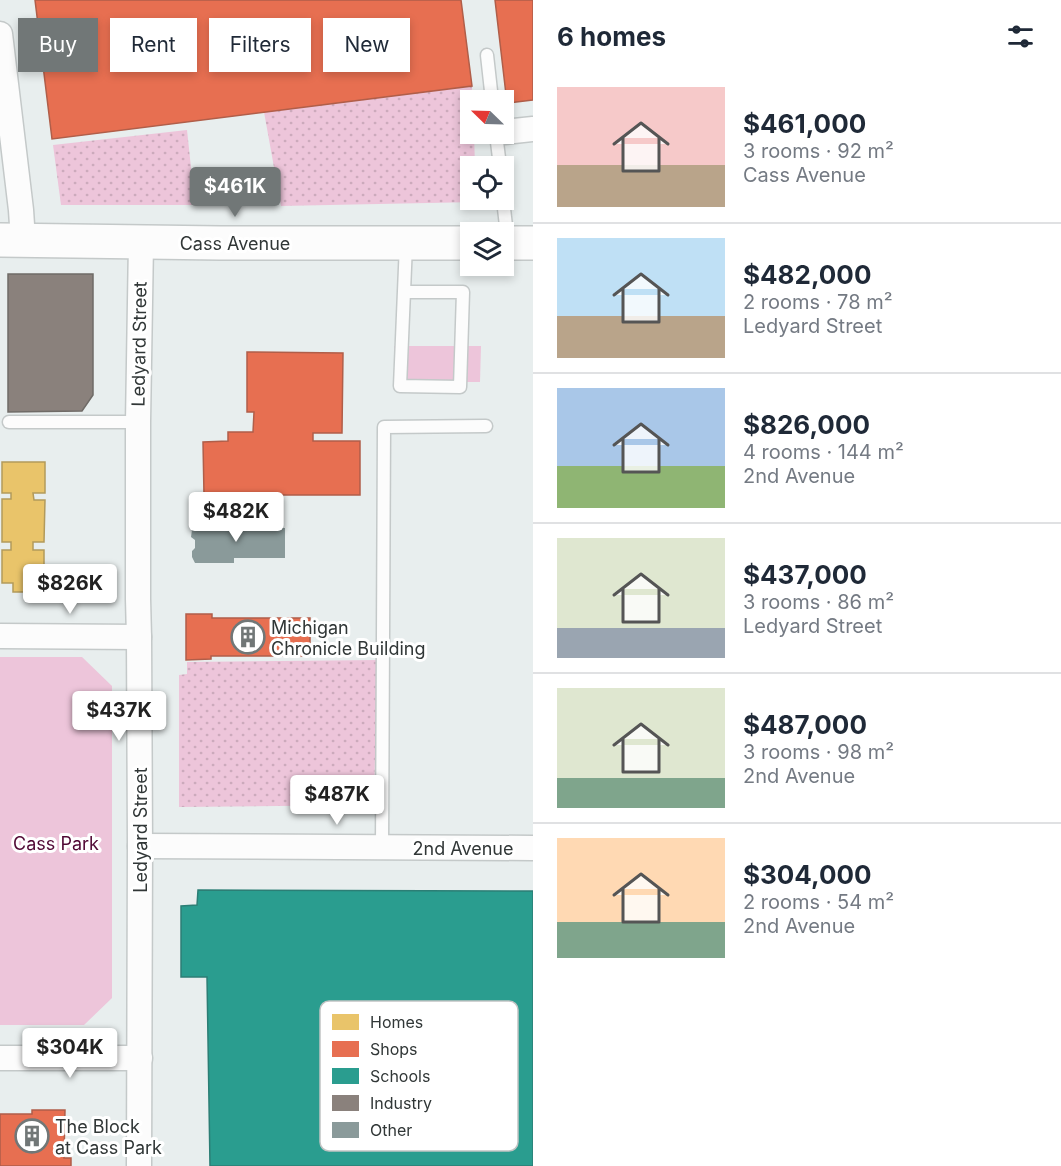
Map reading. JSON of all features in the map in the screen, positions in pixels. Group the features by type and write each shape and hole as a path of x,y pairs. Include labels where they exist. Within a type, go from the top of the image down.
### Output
{"street":[{"path":"0,43 21,210 11,240"},
{"path":"514,131 533,129"},
{"name":"Cass Avenue","path":"11,240 460,243"},
{"name":"Ledyard Street","path":"140,1166 138,422 141,242"},
{"path":"0,636 139,637"},
{"name":"2nd Avenue","path":"140,846 533,848"},
{"path":"0,1058 140,1058"}],"lane":[{"path":"487,56 491,90"},
{"path":"506,210 515,243"},
{"path":"404,292 462,292 460,387 400,386 406,243"},
{"path":"9,422 138,422"},
{"path":"382,847 384,427 486,426"}],"green space":[{"path":"472,86 472,90 460,90 460,144 474,144 475,156 460,156 460,202 281,206 264,112"},
{"path":"187,130 195,205 61,205 53,145"},
{"path":"394,346 481,346 480,382 394,382"},
{"name":"Cass Park","path":"0,657 82,657 112,686 112,998 84,1025 0,1025"},
{"path":"377,660 374,805 179,807 179,675 187,674 187,662"}],"building: Homes":[{"path":"2,462 45,462 45,493 33,493 34,500 45,500 44,542 33,542 33,550 44,550 44,583 32,583 32,592 13,592 13,583 2,583 2,550 11,550 11,542 2,542 2,499 11,499 11,493 2,493"}],"building: Shops":[{"path":"35,0 461,0 472,86 52,139 44,72 98,72 98,18 37,18"},
{"path":"495,0 533,0 533,100 514,102 514,90 505,90"},
{"path":"247,352 343,353 342,433 313,433 313,441 360,441 360,495 204,495 203,442 228,441 228,432 253,432 254,412 247,412"},
{"name":"Michigan Chronicle Building","path":"186,614 212,614 212,618 310,618 310,656 211,656 211,659 186,660"},
{"name":"The Block at Cass Park","path":"32,1110 65,1110 64,1158 71,1158 71,1166 0,1166 0,1114 32,1114"}],"building: Schools":[{"path":"198,890 533,891 533,1166 210,1166 207,977 181,977 181,906 197,905"}],"building: Industry":[{"path":"8,274 93,274 93,395 82,411 8,412"}],"building: Other":[{"path":"219,522 227,523 234,528 285,528 285,558 234,558 234,563 195,563 192,557 195,540 191,537 192,530 195,526 214,525"}],"place":[{"name":"Michigan Chronicle Building","path":"248,637"},
{"name":"The Block at Cass Park","path":"32,1136"}]}
